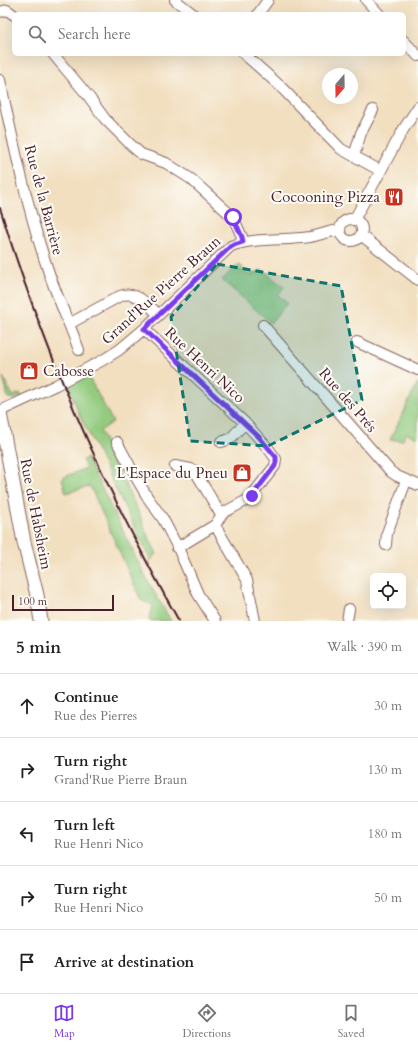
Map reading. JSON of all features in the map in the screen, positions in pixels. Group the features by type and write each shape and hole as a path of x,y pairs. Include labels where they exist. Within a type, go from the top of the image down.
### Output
{"main road":[{"name":"Rue de Habsheim","path":"0,412 24,542 37,595 41,621"}],"street":[{"path":"175,0 190,12"},
{"path":"259,12 268,0"},
{"path":"366,0 377,12"},
{"path":"0,12 7,10 12,14"},
{"path":"406,43 418,56"},
{"path":"55,56 89,97 104,119 131,146 141,154 166,163 191,179 233,217 243,242"},
{"path":"246,56 279,86 341,149 381,171"},
{"name":"Rue de la Barrière","path":"0,80 8,118 47,268 79,350"},
{"path":"354,220 403,130 418,107"},
{"path":"354,156 361,133 373,110"},
{"path":"354,220 358,222 362,228 361,235 356,240 349,241 343,237 340,230 345,222 354,220"},
{"name":"Grand'Rue Pierre Braun","path":"0,412 56,385 112,355 144,329 231,246 243,242 310,237 340,230"},
{"path":"361,235 418,280"},
{"path":"69,324 125,294 132,294 139,298 158,314"},
{"name":"Rue des Prés","path":"263,325 391,472 406,481 418,485"},
{"name":"Rue Henri Nico","path":"144,329 245,423 274,454 276,459 276,464 249,498 221,515 215,525 177,548"},
{"path":"357,342 418,370"},
{"name":"Rue Henri Nico","path":"221,442 225,442 230,439 245,423"},
{"path":"117,442 148,498 161,515 198,594 215,621"},
{"path":"175,466 195,471 221,515"},
{"path":"386,545 387,533 406,481"},
{"path":"215,525 247,580 255,621"},
{"path":"348,621 349,609"}],"highlighted area":[{"path":"217,264 341,286 362,400 268,446 190,441 171,317"}],"green space":[{"path":"239,264 249,276 262,270 284,287 278,295 287,303 271,323 222,280"},
{"path":"87,374 113,422 100,431 157,554 153,556 151,561 80,416 68,385"},
{"path":"3,377 13,396 20,393 22,396 13,399 8,398"},
{"path":"418,382 417,438 406,433 403,440 390,440"},
{"path":"87,458 146,578 171,621 150,621 149,618 153,605 141,600 90,486 66,493 62,478 86,468 82,460"}],"railway":[{"path":"0,208 36,315 78,419 101,471 152,572 179,621"}],"place":[{"name":"Cocooning Pizza","path":"394,197"},
{"name":"Cabosse","path":"29,371"},
{"name":"L'Espace du Pneu","path":"242,473"}],"route":[{"path":"233,217 243,242 231,246 207,267 144,329 245,423 274,454 276,459 275,466 252,496"}]}
